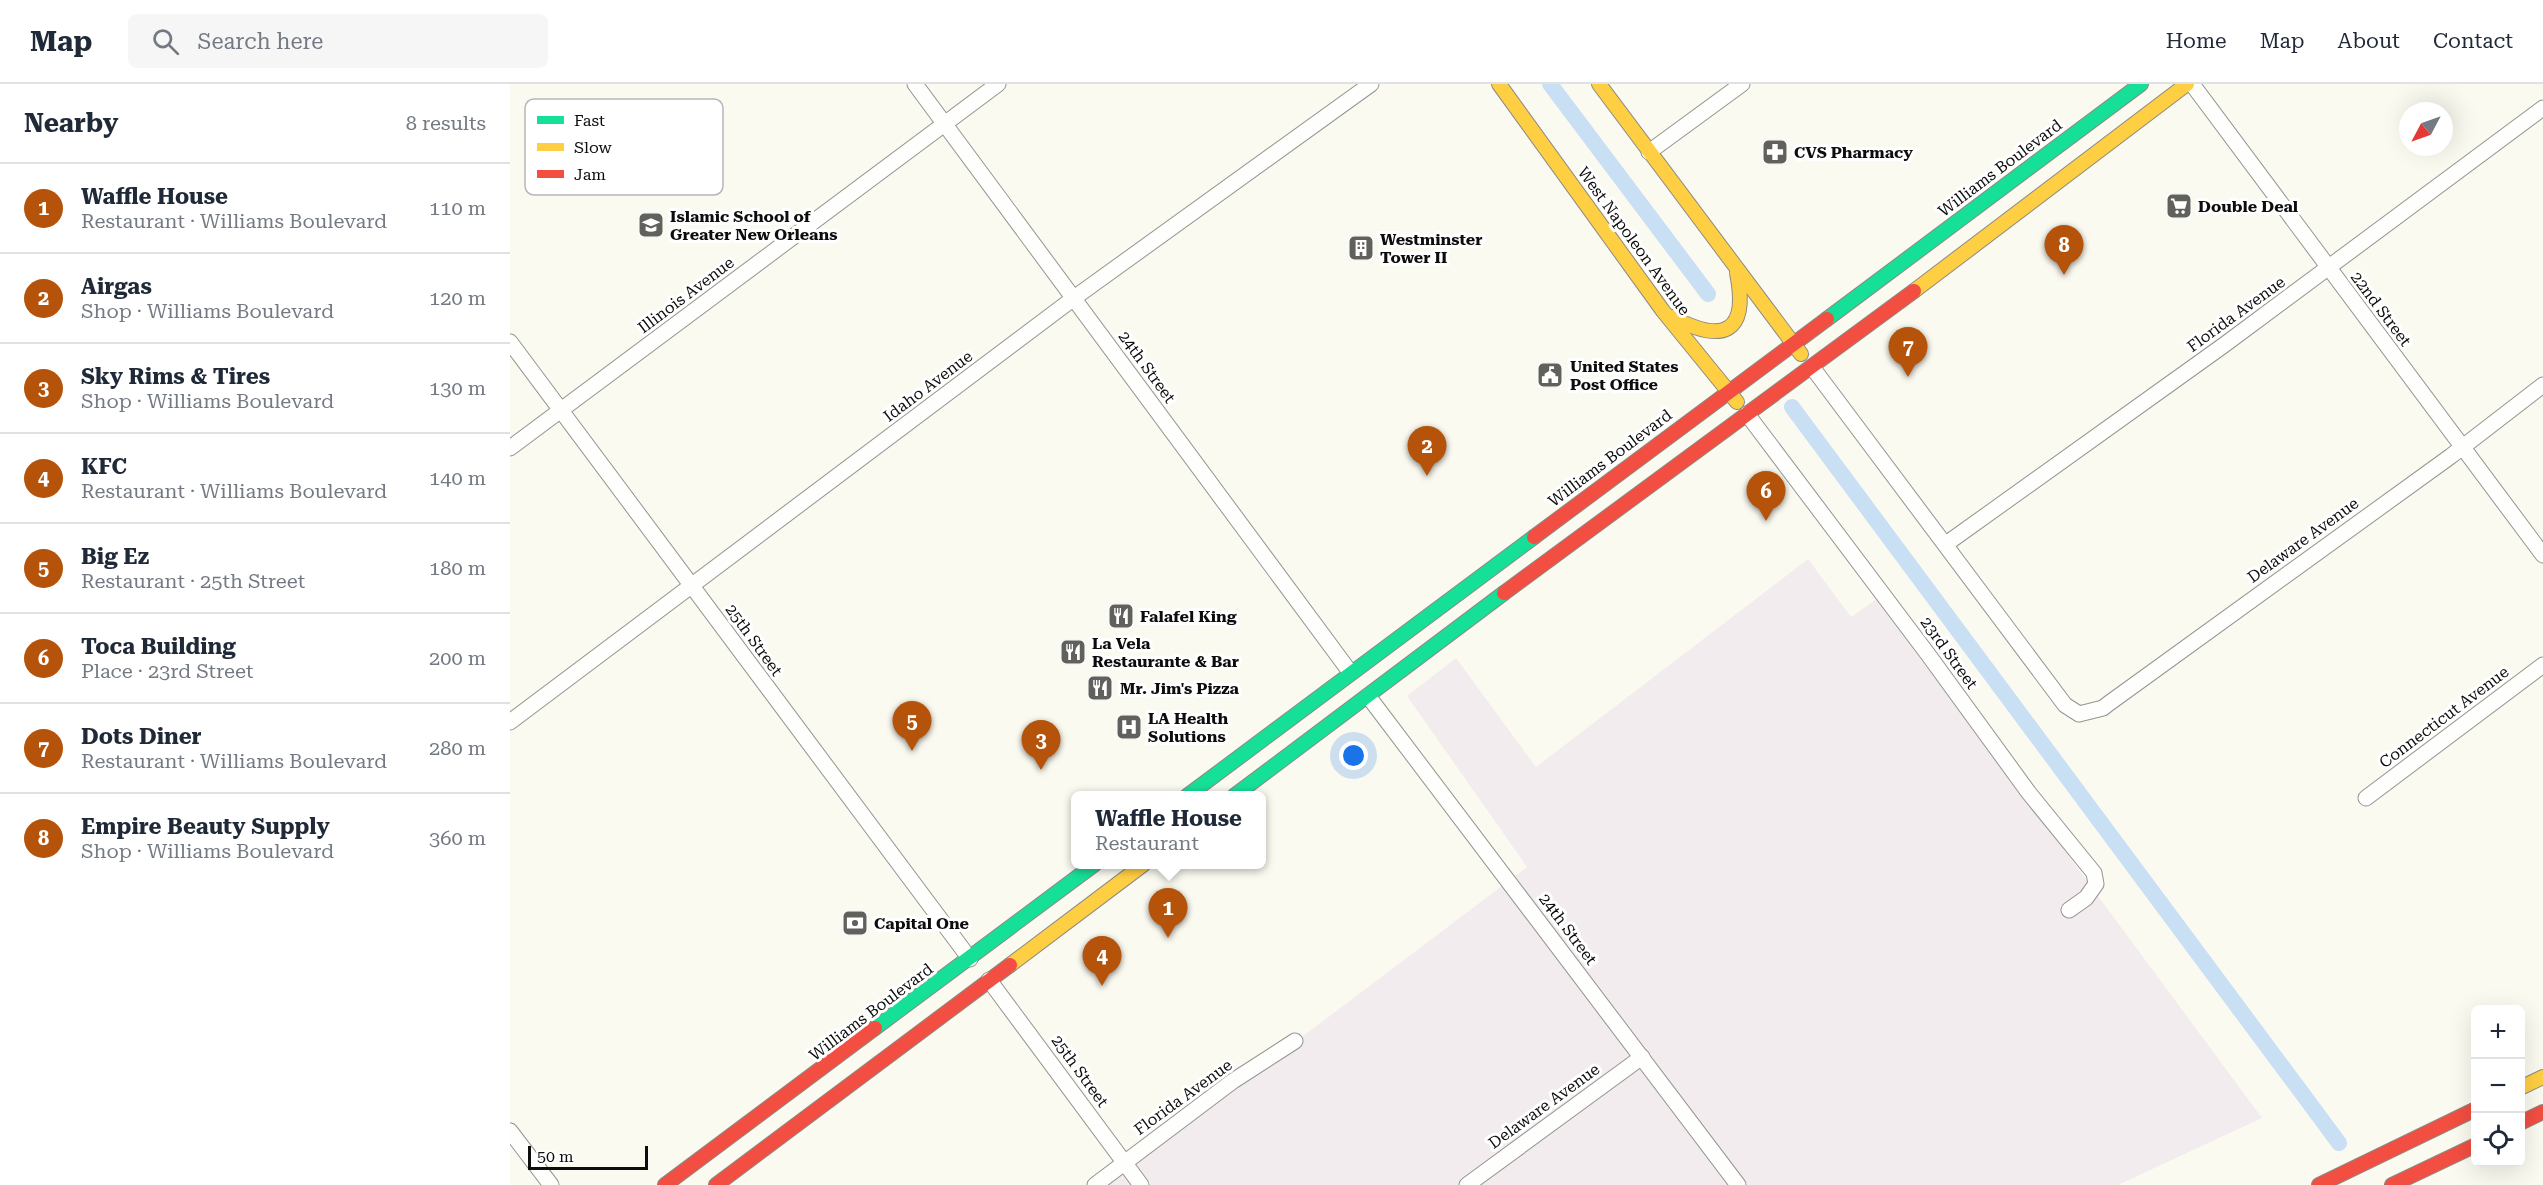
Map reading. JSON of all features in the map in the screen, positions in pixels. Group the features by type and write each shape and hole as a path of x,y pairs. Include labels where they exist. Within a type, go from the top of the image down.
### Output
{"main road":[{"name":"West Napoleon Avenue","path":"1499,84 1664,311 1747,414"},
{"path":"1599,84 1812,367"},
{"name":"Williams Boulevard","path":"1191,791 2141,84"},
{"path":"1239,791 1812,367 2189,84"},
{"path":"1664,311 1699,330 1712,333 1725,330 1740,311 1742,298 1737,268"},
{"path":"1368,696 1372,679 1393,658 1406,630"},
{"path":"1299,747 1305,731 1342,701 1349,687 1350,672"},
{"name":"Williams Boulevard","path":"665,1185 970,971 1089,869"},
{"path":"716,1185 1137,869"},
{"path":"906,1043 916,1019 970,971"},
{"path":"2525,1086 2543,1077"},
{"path":"2319,1185 2471,1111"},
{"path":"2525,1121 2543,1112"},
{"path":"2392,1185 2471,1147"},
{"path":"686,1185 693,1179 705,1156"}],"street":[{"name":"24th Street","path":"915,84 1350,672"},
{"name":"Illinois Avenue","path":"510,447 998,84"},
{"name":"Idaho Avenue","path":"510,722 1074,298 1371,84"},
{"path":"1649,152 1742,84"},
{"name":"22nd Street","path":"2189,84 2543,555"},
{"name":"Florida Avenue","path":"1946,544 2328,268 2543,108"},
{"name":"25th Street","path":"510,342 692,586 970,971"},
{"path":"1812,367 1946,544"},
{"name":"Delaware Avenue","path":"1946,544 2065,705 2079,714 2108,704 2462,447 2543,385"},
{"name":"23rd Street","path":"1747,414 2029,793 2094,873 2096,884 2086,898 2069,910"},
{"name":"Connecticut Avenue","path":"2366,798 2543,665"},
{"name":"24th Street","path":"1368,696 1738,1185"},
{"name":"25th Street","path":"989,980 1141,1185"},
{"name":"Florida Avenue","path":"1095,1185 1233,1081 1295,1041"},
{"name":"Delaware Avenue","path":"1467,1185 1642,1057"},
{"path":"510,1131 551,1185"}],"shaded area":[{"path":"1808,559 1851,617 1878,598 2262,1118 2118,1185 1106,1185 1527,867 1407,696 1456,658 1536,767"}],"waterway":[{"path":"1550,84 1708,294"},
{"path":"1792,407 2339,1143"}],"traffic: fast":[{"path":"1827,319 2141,84"},
{"path":"1194,791 1534,537"},
{"path":"1241,791 1504,593"},
{"path":"875,1028 1088,869"}],"traffic: slow":[{"path":"1499,84 1663,311 1737,402"},
{"path":"1599,84 1801,354"},
{"path":"1914,291 2187,84"},
{"path":"1672,317 1705,330 1718,331 1728,328 1735,321 1739,309 1740,294 1737,273"},
{"path":"1010,965 1137,869"},
{"path":"2525,1086 2543,1077"}],"traffic: jam":[{"path":"1504,593 1914,291"},
{"path":"1534,537 1827,319"},
{"path":"716,1185 1010,965"},
{"path":"665,1185 875,1028"},
{"path":"2319,1185 2471,1111"},
{"path":"2525,1121 2543,1112"},
{"path":"2392,1185 2471,1147"}],"place":[{"name":"CVS Pharmacy","path":"1775,152"},
{"name":"Double Deal","path":"2179,206"},
{"name":"Islamic School of Greater New Orleans","path":"651,225"},
{"name":"Westminster Tower II","path":"1361,248"},
{"name":"Empire Beauty Supply","path":"2064,275"},
{"name":"United States Post Office","path":"1550,375"},
{"name":"Dots Diner","path":"1908,377"},
{"name":"Airgas","path":"1427,476"},
{"name":"Toca Building","path":"1766,521"},
{"name":"Falafel King","path":"1121,616"},
{"name":"La Vela Restaurante & Bar","path":"1073,652"},
{"name":"Mr. Jim's Pizza","path":"1100,688"},
{"name":"LA Health Solutions","path":"1129,727"},
{"name":"Big Ez","path":"912,751"},
{"name":"Sky Rims & Tires","path":"1041,770"},
{"name":"Capital One","path":"855,923"},
{"name":"Waffle House","path":"1168,938"},
{"name":"KFC","path":"1102,986"}]}
